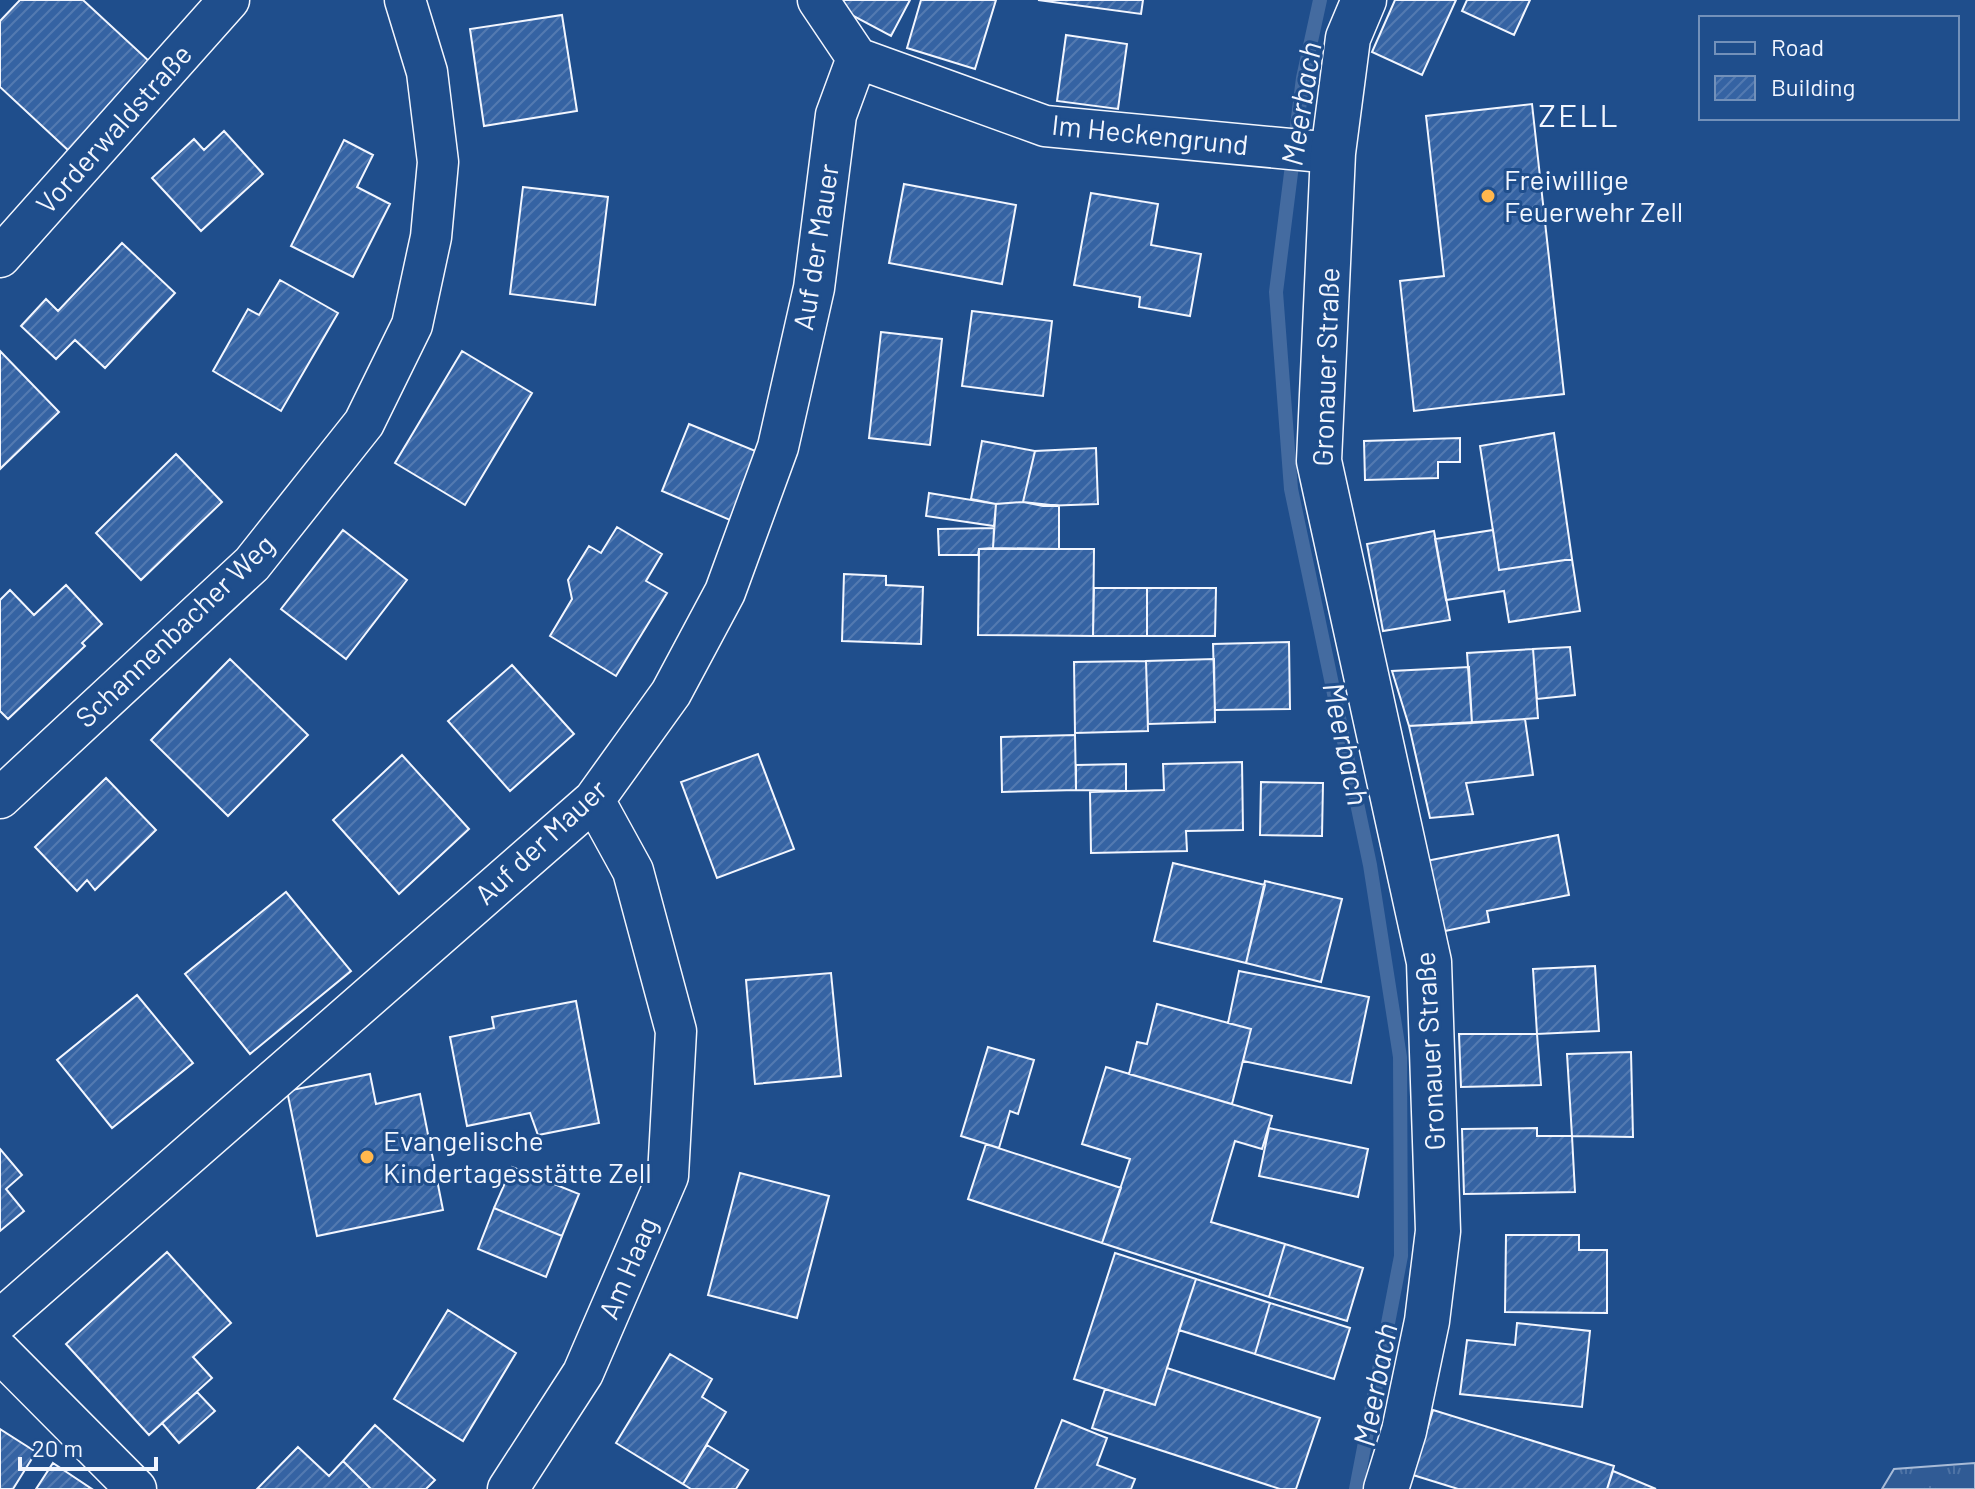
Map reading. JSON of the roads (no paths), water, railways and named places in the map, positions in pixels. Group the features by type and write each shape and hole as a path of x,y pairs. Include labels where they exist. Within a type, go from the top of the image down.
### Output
{"street":[{"name":"Vorderwaldstraße","path":"0,257 229,0"},
{"name":"Schannenbacher Weg","path":"0,798 252,564 364,423 412,325 431,237 436,177 427,72 405,0"},
{"path":"818,0 857,58"},
{"name":"Gronauer Straße","path":"1364,0 1306,150 1319,461 1429,962 1438,1231 1427,1321 1404,1431 1386,1489"},
{"name":"Im Heckengrund","path":"857,58 1045,126 1306,150"},
{"name":"Auf der Mauer","path":"0,1320 594,800 671,693 719,604 778,447 814,288 836,115 857,58"},
{"name":"Am Haag","path":"508,1489 583,1373 668,1176 676,1031 633,871 594,800"},
{"path":"0,1352 136,1489"}],"waterway":[{"name":"Meerbach","path":"1320,0 1303,78 1276,292 1291,489 1370,865 1400,1057 1401,1256 1356,1489"}],"place":[{"name":"Freiwillige Feuerwehr Zell","path":"1488,196"},
{"name":"Evangelische Kindertagesstätte Zell","path":"367,1157"}],"district":[{"name":"ZELL","path":"1579,116"}]}
